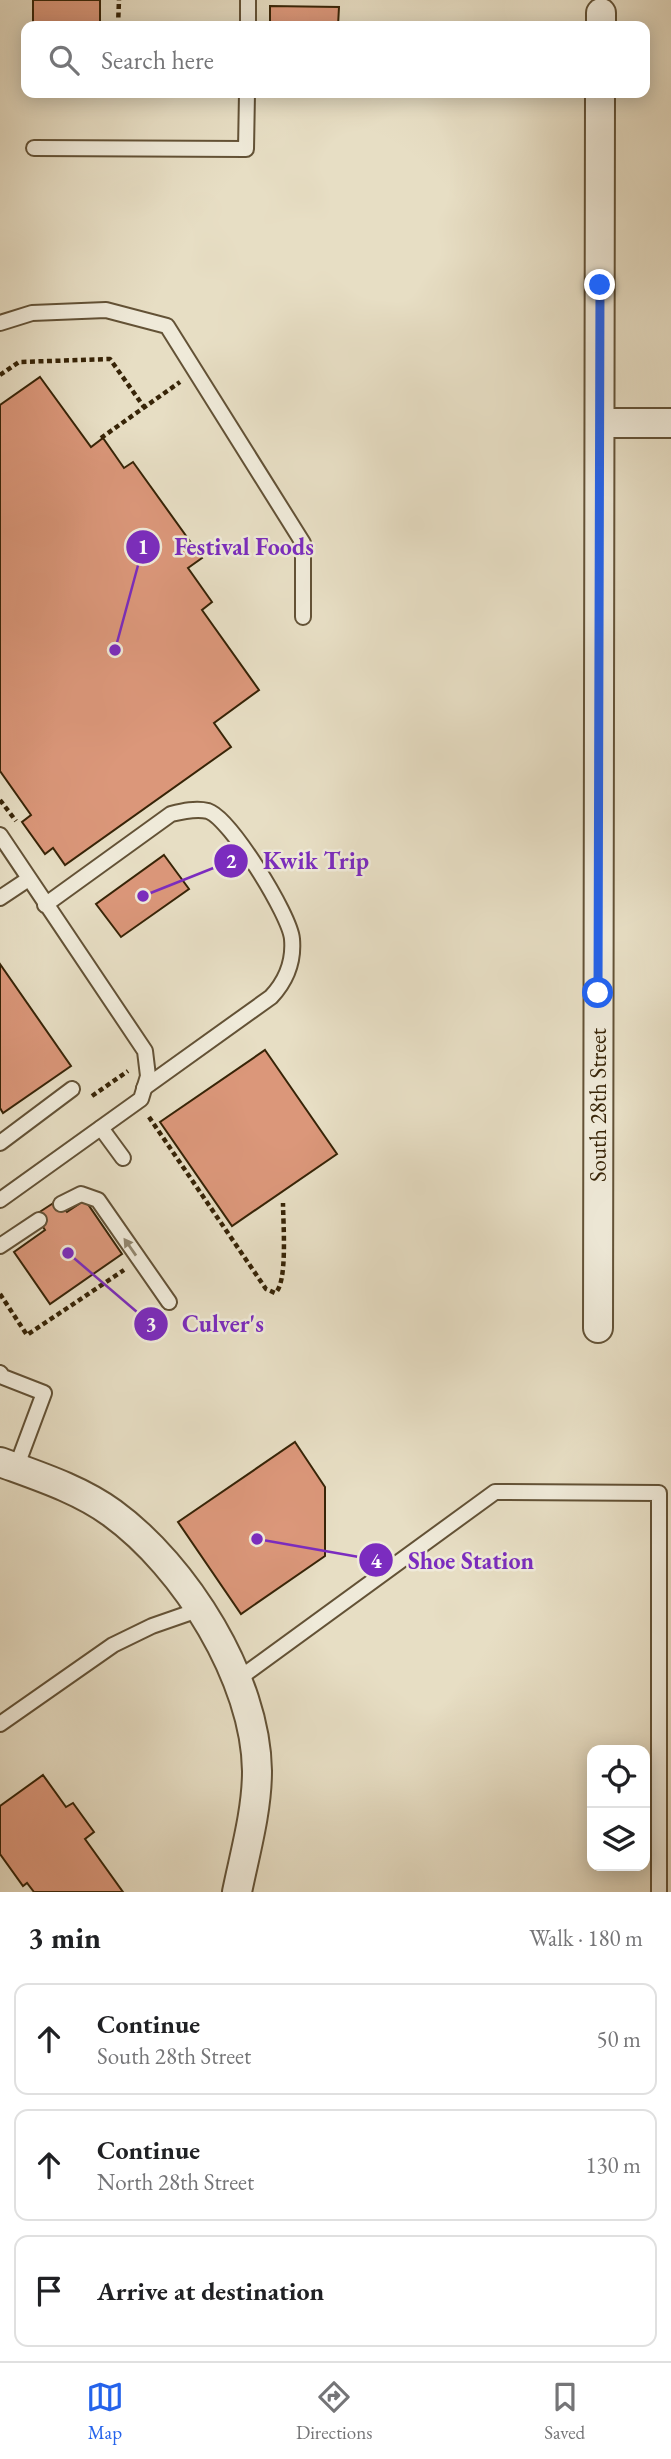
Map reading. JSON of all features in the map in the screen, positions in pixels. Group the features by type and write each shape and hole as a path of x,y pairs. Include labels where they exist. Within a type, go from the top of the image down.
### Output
{"street":[{"name":"South 28th Street","path":"598,1328 600,98"},
{"path":"600,422 671,423"},
{"path":"8,1465 87,1498 133,1529 176,1576 229,1660 253,1737 257,1769 256,1799 237,1892"}],"lane":[{"path":"248,0 248,21"},
{"path":"34,148 246,149 247,98"},
{"path":"0,323 32,313 106,310 167,326 303,543 303,617"},
{"path":"2,1195 101,1128 271,997 284,982 291,960 292,938 286,915 226,824 209,811 187,810 171,814 45,905"},
{"path":"0,835 27,880 145,1051 148,1076 141,1095"},
{"path":"0,898 27,880"},
{"path":"0,1143 72,1089"},
{"path":"101,1128 122,1158"},
{"path":"61,1204 81,1194 98,1200 169,1302"},
{"path":"0,1246 39,1220"},
{"path":"0,1373 3,1377 44,1392 8,1465"},
{"path":"237,1680 495,1492 659,1493 659,1892"},
{"path":"0,1724 113,1645 152,1626 198,1610"}],"path":[{"path":"118,21 119,0"},
{"path":"0,375 19,362 110,359 144,407"},
{"path":"101,438 195,371"},
{"path":"72,1089 82,1102 146,1058"},
{"path":"141,1095 266,1289 275,1293 279,1291 282,1276 283,1203"},
{"path":"0,1294 27,1335 140,1260"}],"building":[{"path":"33,0 100,0 100,21 33,21"},
{"path":"270,6 339,7 338,21 270,21"},
{"path":"40,377 91,447 103,438 124,468 133,462 202,558 188,568 212,602 202,610 259,690 214,723 231,747 65,865 53,848 45,854 22,822 31,815 0,771 0,405"},
{"path":"164,855 189,889 121,937 96,904"},
{"path":"0,964 71,1066 3,1113 0,1108"},
{"path":"265,1050 337,1154 232,1226 160,1122"},
{"path":"58,1200 67,1212 85,1200 122,1254 50,1304 14,1252 45,1230 35,1215"},
{"path":"295,1442 325,1487 325,1556 241,1614 178,1522"},
{"path":"43,1775 66,1807 73,1803 94,1832 85,1839 123,1892 34,1892 27,1883 23,1886 0,1854 0,1806"}],"place":[{"name":"Festival Foods","path":"115,650"},
{"name":"Kwik Trip","path":"143,896"},
{"name":"Culver's","path":"68,1253"},
{"name":"Shoe Station","path":"257,1539"}],"route":[{"path":"598,993 600,285"}]}
